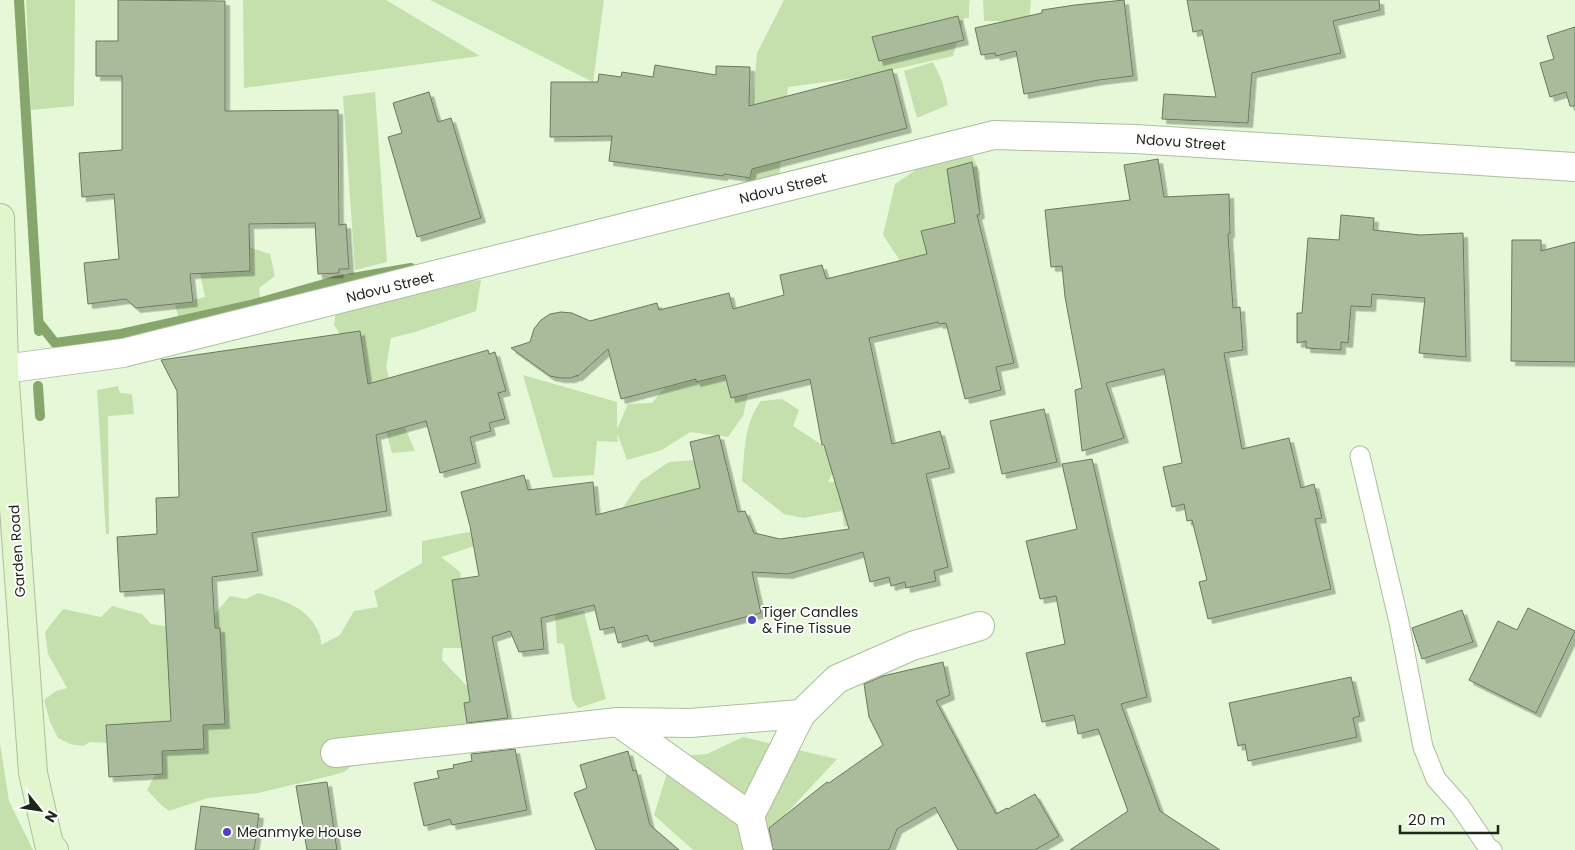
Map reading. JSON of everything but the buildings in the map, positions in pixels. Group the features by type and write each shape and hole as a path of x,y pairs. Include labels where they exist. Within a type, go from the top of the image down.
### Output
{"street":[{"name":"Ndovu Street","path":"4,369 124,353 994,135 1136,139 1575,168"},
{"name":"Garden Road","path":"0,218 4,369 33,773 49,844 54,850"},
{"path":"758,850 750,816 801,714 837,678 912,646 980,626"},
{"path":"334,753 618,722 690,723 801,714"},
{"path":"618,722 750,816"}],"lane":[{"path":"1360,456 1399,622 1423,746 1436,779 1460,806 1489,849 1492,850"}],"green space":[{"path":"26,0 75,0 74,106 31,110"},
{"path":"243,0 386,0 480,56 244,88"},
{"path":"430,0 604,0 593,82"},
{"path":"784,0 970,0 969,18 964,18 953,56 856,78 788,87 778,189 746,180 757,53"},
{"path":"983,0 1031,0 1029,21 984,21"},
{"path":"933,62 942,81 948,105 917,118 904,71"},
{"path":"375,92 387,262 355,270 343,96"},
{"path":"969,149 980,172 980,214 956,255 909,274 883,235 895,184 932,159"},
{"path":"217,237 270,254 275,276 259,288 262,314 178,316 175,304 205,297 196,254"},
{"path":"481,280 476,311 415,332 391,338 386,367 400,416 415,451 392,453 374,388 341,371 344,339 334,325 336,311 460,282"},
{"path":"682,367 740,370 748,394 743,416 728,437 690,432 662,450 627,460 617,433 618,442 597,441 594,475 553,478 523,375 617,402 617,429 628,404 652,403"},
{"path":"118,386 120,393 132,394 134,414 108,416 109,534 106,534 97,390"},
{"path":"782,399 799,410 793,426 822,445 836,466 828,482 855,481 882,534 844,526 842,511 803,518 784,514 742,481 746,439 755,410 761,401"},
{"path":"711,459 706,504 621,510 641,481 669,462"},
{"path":"527,521 487,542 441,557 460,572 468,632 462,648 443,648 442,660 468,687 472,743 358,761 344,772 330,776 258,793 208,798 169,811 147,790 155,775 140,768 107,743 90,742 83,746 70,744 58,738 50,722 44,700 56,691 67,688 48,654 45,632 63,609 101,617 112,606 142,614 151,624 176,628 214,615 230,596 246,599 258,593 285,602 301,611 314,624 320,636 321,645 340,635 354,611 378,607 374,591 422,563 422,541"},
{"path":"584,611 606,699 578,708 572,699 564,644 557,643 555,613"},
{"path":"743,737 837,759 756,846 756,850 693,850 654,815 672,757 707,754"},
{"path":"0,743 9,801 33,850 0,850"}],"waterway":[{"path":"19,0 39,331"},
{"path":"40,324 55,343 121,334 251,305 335,281 411,268"},
{"path":"38,386 40,416"}],"place":[{"name":"Tiger Candles & Fine Tissue","path":"752,620"},
{"name":"Meanmyke House","path":"227,832"}]}
